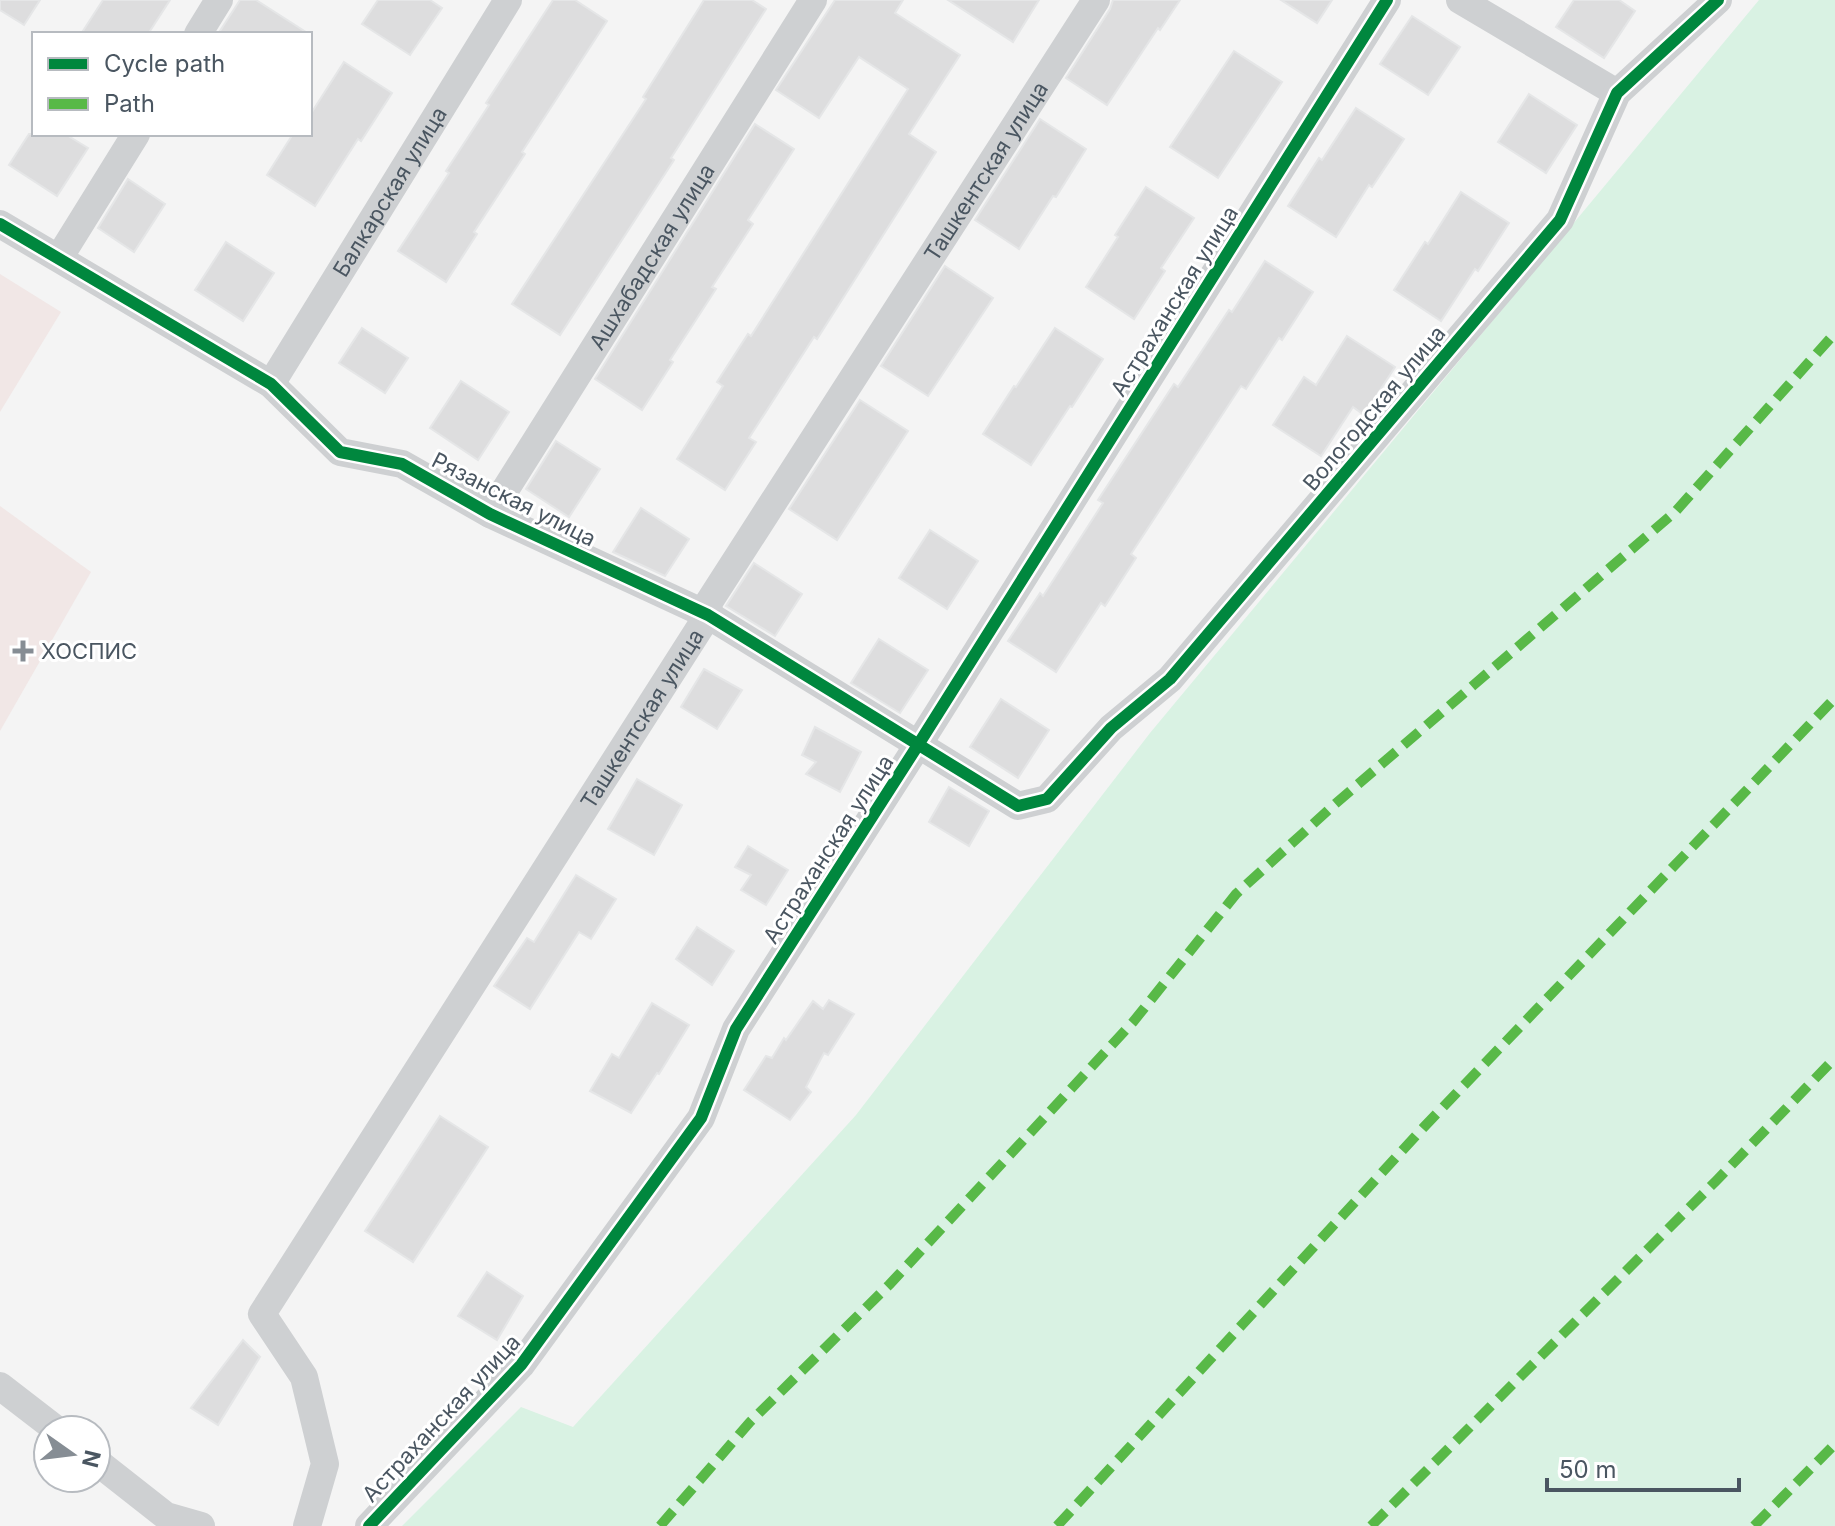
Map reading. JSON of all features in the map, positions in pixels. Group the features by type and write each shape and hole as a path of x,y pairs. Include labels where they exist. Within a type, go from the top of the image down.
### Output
{"street":[{"path":"199,32 219,0"},
{"name":"Балкарская улица","path":"271,384 508,0"},
{"name":"Ашхабадская улица","path":"490,514 813,0"},
{"name":"Ташкентская улица","path":"307,1526 325,1464 304,1377 262,1314 708,615 709,602 1096,0"},
{"name":"Астраханская улица","path":"369,1526 521,1365 701,1118 736,1029 1387,0"},
{"path":"1460,0 1617,93"},
{"name":"Вологодская улица","path":"1018,806 1047,799 1111,728 1170,679 1560,220 1617,93 1718,0"},
{"path":"59,258 135,136"},
{"name":"Рязанская улица","path":"0,224 271,384 340,452 402,464 490,514 708,615 1018,806"},
{"path":"0,1386 36,1414"},
{"path":"112,1474 166,1516 201,1526"}],"shaded area":[{"path":"0,274 61,312 0,412"},
{"name":"ХОСПИС","path":"0,506 91,572 0,731"}],"green space":[{"path":"1759,0 1835,0 1835,1526 402,1526 521,1407 573,1427 856,1115 1150,733"}],"building":[{"path":"0,0 40,0 24,25 0,10"},
{"path":"103,0 170,0 149,32 82,32"},
{"path":"240,0 256,0 306,32 219,32"},
{"path":"378,0 430,0 442,8 410,55 362,24"},
{"path":"553,0 575,0 607,21 522,152 525,154 474,232 477,234 446,282 398,251 449,173 446,171 489,105 486,103"},
{"path":"704,0 752,0 766,9 671,158 674,160 560,335 512,304 646,99 643,97"},
{"path":"835,0 903,0 895,13 960,55 909,134 936,152 817,339 814,337 749,438 756,442 725,490 677,459 723,386 717,382 748,334 751,336 908,89 859,57 819,118 776,90"},
{"path":"948,0 1039,0 1013,42"},
{"path":"1113,0 1180,0 1107,105 1066,78"},
{"path":"1281,0 1332,0 1317,23"},
{"path":"1574,0 1619,0 1635,11 1604,58 1556,27"},
{"path":"1412,16 1460,47 1428,95 1380,64"},
{"path":"1234,51 1282,82 1218,178 1170,147"},
{"path":"344,62 392,93 315,206 267,175 292,136 312,136 312,112"},
{"path":"1529,94 1577,125 1546,173 1498,142"},
{"path":"1356,108 1404,139 1372,187 1369,185 1336,237 1288,206"},
{"path":"1040,119 1086,149 1019,249 975,220"},
{"path":"755,124 794,149 748,220 753,224 712,287 716,289 642,410 595,379"},
{"path":"29,134 68,136 88,148 57,196 9,165"},
{"path":"128,179 165,204 134,252 98,228"},
{"path":"1146,187 1194,218 1161,268 1165,271 1134,319 1086,287"},
{"path":"1461,192 1509,223 1441,321 1394,290"},
{"path":"226,242 274,273 243,321 195,290"},
{"path":"1265,261 1313,292 1246,389 1241,386 1131,554 1136,558 1105,606 1101,603 1056,672 1008,641 1040,593 1043,596 1103,503 1098,500 1174,384 1178,387"},
{"path":"945,266 993,298 928,396 881,366"},
{"path":"362,328 408,358 385,393 339,363"},
{"path":"1055,328 1103,359 1031,465 983,434"},
{"path":"1347,336 1395,367 1364,415 1353,407 1321,456 1273,425 1304,377 1316,385"},
{"path":"461,381 509,412 478,460 430,428"},
{"path":"860,400 908,431 837,540 789,509"},
{"path":"556,441 600,469 569,517 526,489"},
{"path":"641,508 689,539 665,576 613,552"},
{"path":"930,530 978,561 947,609 899,578"},
{"path":"754,563 802,594 775,636 726,606"},
{"path":"879,639 928,670 900,713 851,683"},
{"path":"704,669 742,690 717,729 681,707"},
{"path":"1001,699 1049,730 1018,778 970,747"},
{"path":"815,727 861,752 840,792 806,774 816,762 802,755"},
{"path":"637,779 682,805 654,855 608,829"},
{"path":"949,787 989,811 969,846 929,822"},
{"path":"748,846 788,870 766,905 741,890 751,875 735,867"},
{"path":"576,875 616,899 591,939 579,932 530,1009 494,986 527,938 534,942"},
{"path":"697,927 734,951 712,985 676,959"},
{"path":"829,1000 854,1014 828,1055 824,1053 806,1087 811,1092 790,1120 744,1090 766,1056 772,1058 813,1001 823,1009"},
{"path":"652,1003 689,1025 631,1113 590,1091 612,1054 619,1058"},
{"path":"440,1116 488,1147 413,1262 365,1231"},
{"path":"487,1272 523,1296 497,1340 458,1316"},
{"path":"243,1340 260,1357 218,1425 191,1408"}],"marked path":[{"path":"660,1526 750,1422 889,1285 1133,1022 1236,894 1335,804 1675,512 1835,333"},
{"path":"1057,1526 1423,1128 1835,698"},
{"path":"1371,1526 1835,1058"},
{"path":"1754,1526 1835,1444"}],"cycle path":[{"path":"369,1526 521,1365 701,1118 736,1029 1387,0"},
{"path":"0,224 271,384 340,452 402,464 490,514 708,615 1018,806 1047,799 1111,728 1170,679 1560,220 1617,93 1718,0"}],"place":[{"name":"ХОСПИС","path":"23,651"}]}
